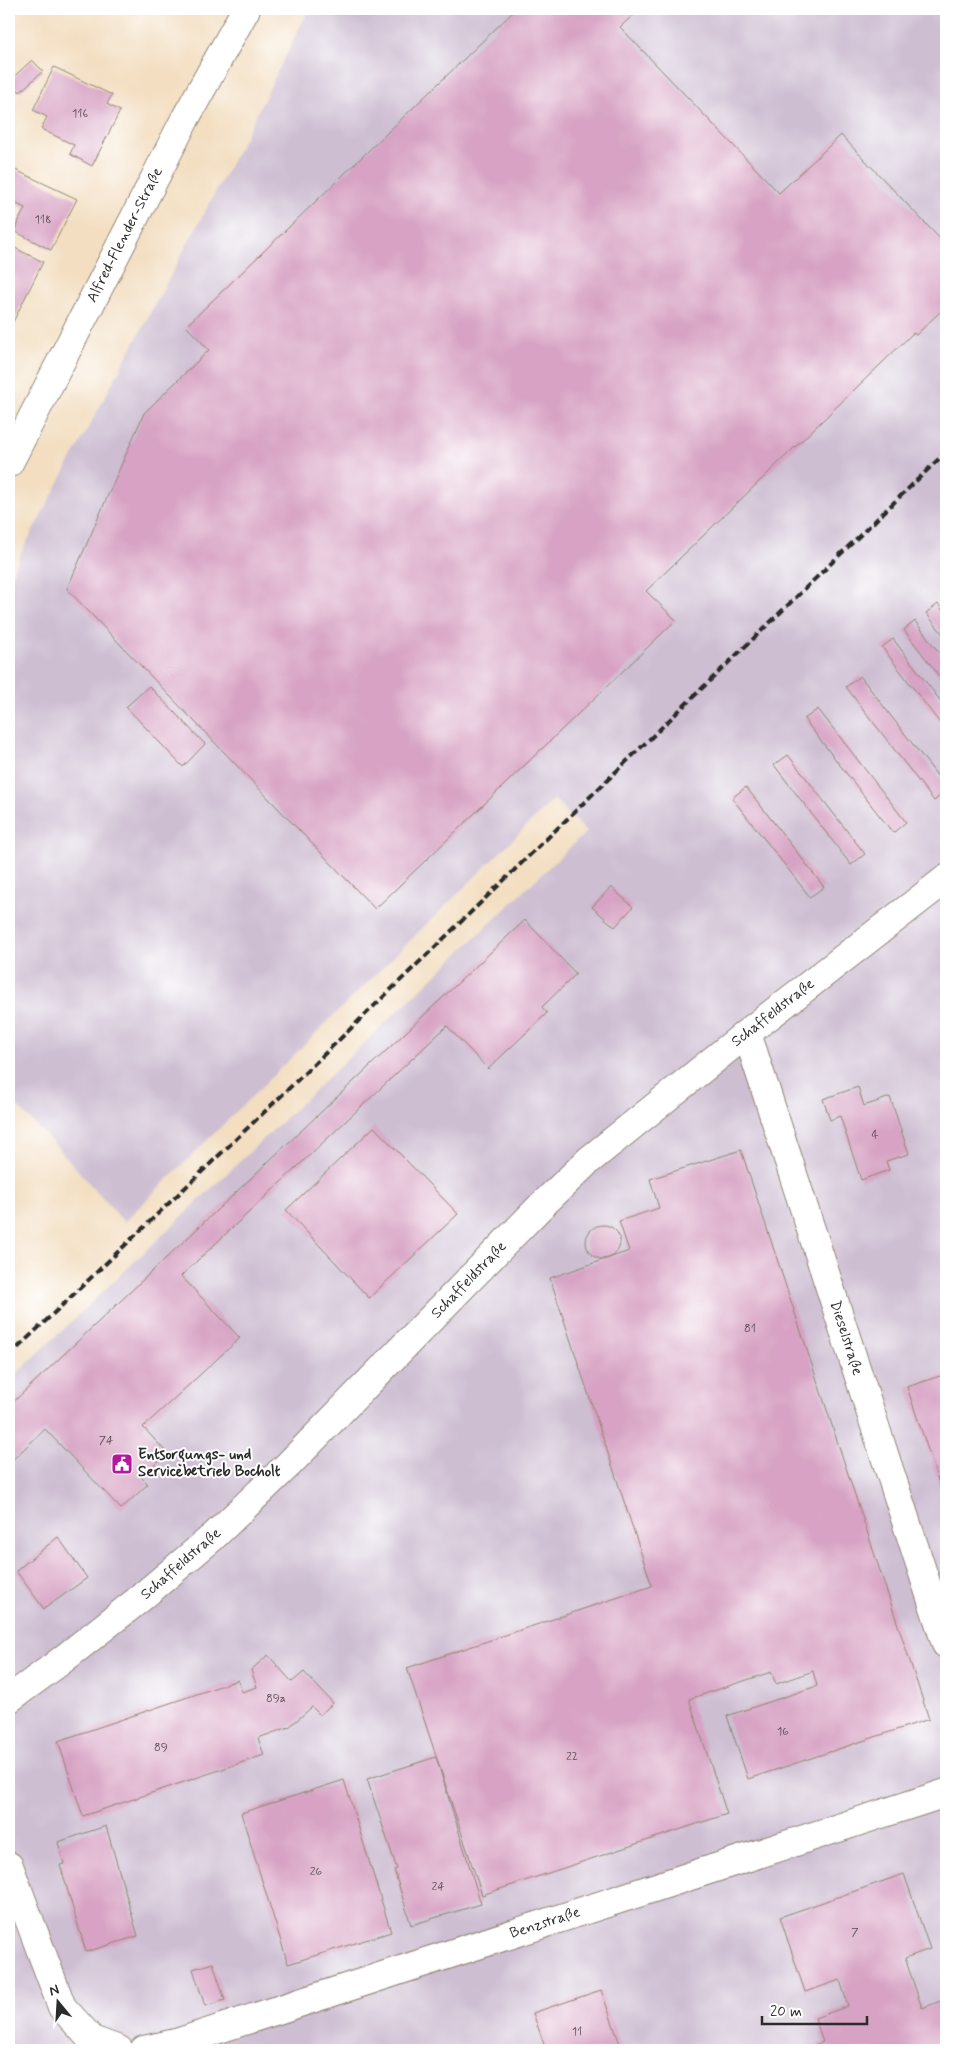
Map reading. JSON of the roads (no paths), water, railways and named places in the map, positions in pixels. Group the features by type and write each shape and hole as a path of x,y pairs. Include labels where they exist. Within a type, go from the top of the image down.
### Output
{"street":[{"name":"Alfred-Flender-Straße","path":"11,451 185,119 246,9"},
{"name":"Schaffeldstraße","path":"9,1699 137,1601 214,1536 289,1464 539,1208 588,1161 747,1032 946,879"},
{"name":"Dieselstraße","path":"747,1032 946,1644"},
{"name":"Benzstraße","path":"144,2050 176,2044 946,1794"},
{"path":"9,1866 62,2007 92,2040 119,2050"}],"railway":[{"path":"9,1356 279,1098 946,452"}],"place":[{"name":"Entsorgungs- und Servicebetrieb Bocholt","path":"122,1464"}]}
